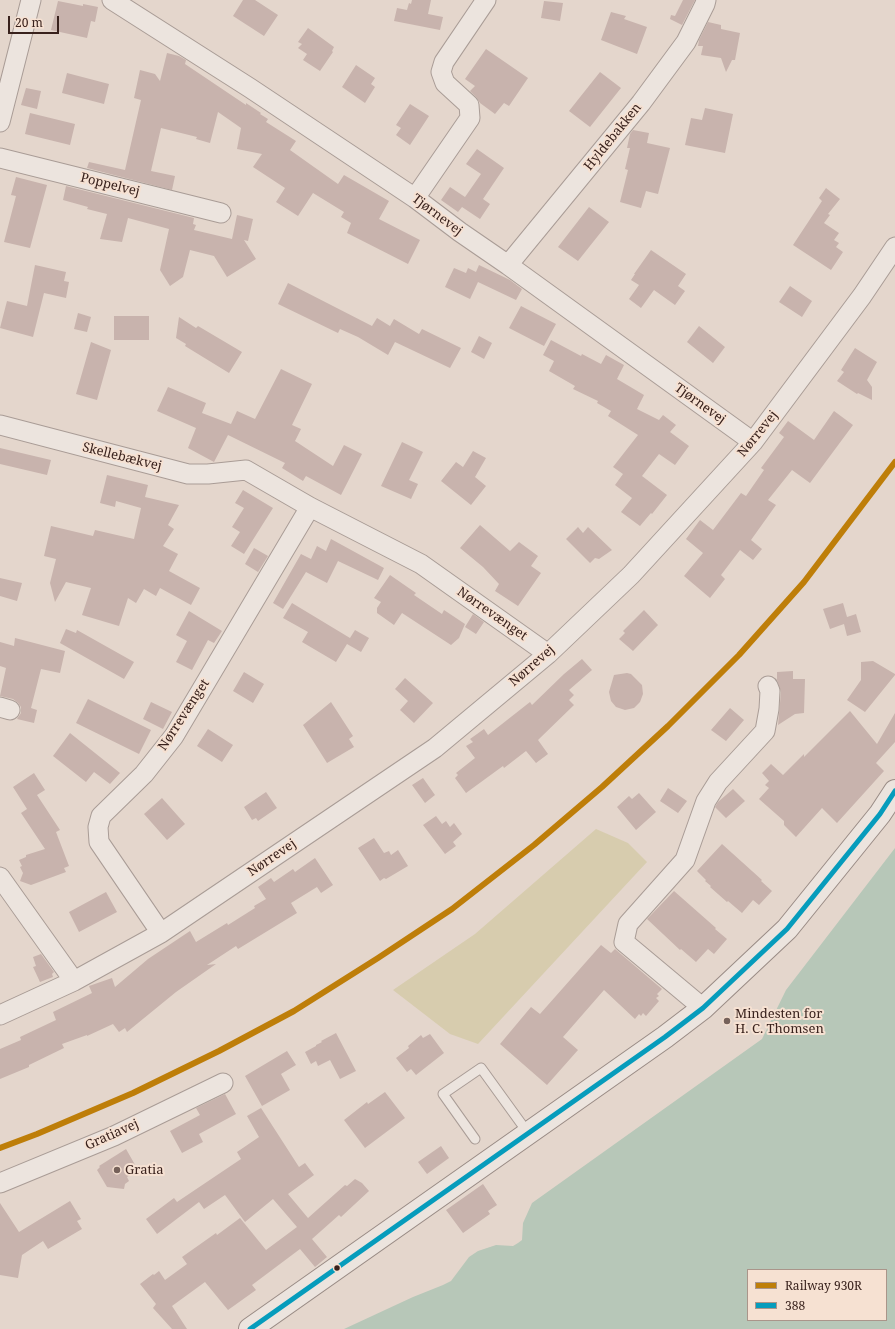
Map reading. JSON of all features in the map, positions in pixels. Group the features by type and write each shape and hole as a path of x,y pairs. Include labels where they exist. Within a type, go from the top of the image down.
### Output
{"main road":[{"path":"250,1329 665,1037 703,1008 787,929 880,814 895,791"}],"street":[{"path":"0,122 32,0"},
{"name":"Tjørnevej","path":"112,0 250,88 415,198 460,232 753,442"},
{"path":"415,198 470,118 469,105 445,84 441,72 444,62 486,0"},
{"name":"Hyldebakken","path":"508,265 636,109 673,60 686,42 706,0"},
{"name":"Poppelvej","path":"0,158 220,213"},
{"name":"Nørrevej","path":"0,1014 74,981 161,933 435,748 548,654 631,575 753,442 862,296 895,247"},
{"name":"Skellebækvej","path":"0,425 188,474 208,474 246,470"},
{"name":"Nørrevænget","path":"246,470 310,507 421,564 548,654"},
{"name":"Nørrevænget","path":"161,933 100,842 98,827 101,816 144,774 174,736 310,507"},
{"path":"703,1008 624,942 628,924 684,860 706,801 718,782 765,731 769,709 770,691 768,686"},
{"path":"0,877 74,981"},
{"name":"Gratiavej","path":"0,1183 114,1136 223,1083"}],"lane":[{"path":"475,1139 443,1094 481,1068 528,1133"}],"shaded area":[{"path":"596,829 628,843 647,862 478,1044 450,1034 393,990 475,934"},
{"path":"895,848 895,1329 344,1329 451,1281 469,1257 478,1251 496,1245 513,1246 522,1240 523,1223 532,1203 762,1039 786,990"}],"building":[{"path":"243,0 255,0 278,15 264,36 233,16"},
{"path":"412,0 431,0 428,14 443,17 440,30 394,21 397,8 407,10 409,3 411,4"},
{"path":"683,0 695,0 682,25 670,19 671,15 675,16"},
{"path":"58,1 83,6 83,4 98,7 95,22 91,21 87,38 51,30"},
{"path":"544,1 563,3 560,21 541,18"},
{"path":"611,12 626,16 624,19 647,27 637,54 601,40"},
{"path":"708,22 721,25 721,29 740,33 735,60 732,60 726,72 721,58 701,55 703,46 698,46 699,40"},
{"path":"308,28 334,47 333,52 320,71 303,60 307,54 298,48 302,44 298,42"},
{"path":"486,49 528,78 509,106 504,103 495,114 480,103 470,91 475,86 465,79"},
{"path":"167,53 179,56 186,60 185,64 246,105 246,103 261,113 260,114 268,119 266,122 296,141 290,150 338,184 344,175 389,201 379,219 420,240 408,264 347,233 351,223 341,217 344,212 313,193 298,216 276,202 285,188 253,167 262,154 237,149 241,128 218,112 210,143 196,139 197,137 161,128 151,171 175,176 172,190 87,168 89,162 125,170 141,100 134,98 140,70 155,74 160,81"},
{"path":"356,65 375,78 371,84 375,87 365,103 342,87"},
{"path":"600,72 621,88 590,127 569,111"},
{"path":"67,73 109,84 104,104 62,93"},
{"path":"26,88 41,91 37,109 21,105"},
{"path":"410,104 429,116 410,145 396,135 401,128 396,125"},
{"path":"705,108 733,114 725,153 685,145 691,118 702,120"},
{"path":"30,113 75,124 70,145 25,134"},
{"path":"633,130 649,133 647,143 670,148 658,194 646,191 641,208 620,202 628,170 625,169 630,148 627,148 630,134"},
{"path":"477,149 504,168 483,199 490,204 480,219 462,207 458,212 441,200 450,187 465,197 481,174 466,164"},
{"path":"16,177 47,185 30,248 4,242 16,196 11,195"},
{"path":"66,186 194,218 193,224 196,225 194,230 232,239 237,215 253,219 248,241 244,240 256,259 227,277 214,256 190,250 183,277 170,286 160,270 169,229 128,218 122,242 100,239 107,214 87,209 88,207 63,200"},
{"path":"826,188 840,199 828,214 830,215 824,223 839,233 834,240 839,243 836,247 843,252 831,270 793,245 822,201 819,198"},
{"path":"589,207 609,222 578,261 558,247"},
{"path":"651,250 686,274 678,286 685,291 675,305 654,290 641,308 629,299 639,285 631,280"},
{"path":"35,265 66,272 64,281 69,282 66,298 44,293 33,337 0,328 7,301 27,306"},
{"path":"479,265 510,280 522,289 516,300 478,282 470,299 445,287 454,268 466,273 468,268 476,272"},
{"path":"288,283 372,326 377,318 390,326 394,319 419,334 422,329 461,348 450,368 395,342 388,355 358,337 340,329 338,333 278,304"},
{"path":"790,286 812,301 802,317 779,302"},
{"path":"521,306 556,324 544,346 509,328"},
{"path":"78,313 91,317 87,332 74,329"},
{"path":"114,316 149,316 149,340 114,340"},
{"path":"179,317 196,328 198,326 242,352 229,373 185,346 186,344 176,338"},
{"path":"699,326 725,347 713,363 687,342"},
{"path":"479,336 492,343 484,359 471,352"},
{"path":"551,340 581,356 582,354 601,364 606,355 624,365 617,379 644,395 637,409 659,420 663,415 676,425 670,432 689,446 675,465 659,454 642,476 667,495 640,526 621,512 632,498 615,485 623,474 613,467 638,435 608,416 611,411 597,403 598,401 573,389 575,386 549,371 554,361 543,355"},
{"path":"91,342 111,350 97,400 76,394"},
{"path":"855,348 877,362 867,380 872,387 872,400 858,393 857,394 837,381 844,372 841,370"},
{"path":"281,369 312,384 292,425 301,429 295,441 333,466 344,445 362,454 341,495 306,476 303,481 282,468 285,463 228,435 214,462 188,448 196,428 157,411 168,387 206,403 202,413 231,424 237,411 255,419"},
{"path":"834,411 853,425 810,483 792,470 768,500 776,505 751,540 762,549 753,560 740,550 721,575 725,579 710,598 684,576 703,553 686,539 700,520 713,530 741,493 746,496 764,470 761,468 784,437 779,433 788,421 814,440"},
{"path":"402,442 423,452 409,480 418,484 411,499 381,486"},
{"path":"0,448 51,460 47,475 0,464"},
{"path":"473,451 486,458 475,477 486,486 471,505 441,481 456,462 463,467"},
{"path":"107,475 148,485 145,497 179,505 168,525 174,529 163,546 178,554 169,571 200,588 191,605 160,588 156,596 144,589 136,603 128,598 119,626 82,615 91,588 66,582 55,602 50,583 56,559 44,556 51,526 93,536 95,530 134,539 141,508 116,501 115,507 100,503"},
{"path":"243,490 273,508 244,554 231,546 240,532 232,527 244,508 235,503"},
{"path":"480,525 510,551 519,542 538,556 531,566 541,573 518,606 495,591 499,584 483,567 460,548"},
{"path":"578,527 583,533 588,527 612,550 599,559 595,558 590,563 566,539"},
{"path":"331,539 384,568 378,580 338,561 327,583 306,572 283,609 273,603 301,554 311,559 317,546 326,551"},
{"path":"254,548 268,556 258,572 245,564"},
{"path":"390,575 416,593 414,595 442,614 444,610 465,624 459,638 451,645 402,613 394,625 377,613 377,608 381,602 374,598"},
{"path":"0,578 22,583 17,601 0,596"},
{"path":"292,603 350,638 355,630 369,638 361,652 347,644 336,662 302,642 308,632 283,618"},
{"path":"843,603 847,617 856,614 861,632 847,636 844,624 830,629 823,609"},
{"path":"644,610 658,625 633,651 619,639 625,633 623,631"},
{"path":"189,611 222,631 214,643 208,640 192,670 176,662 187,641 176,635"},
{"path":"473,614 484,622 476,634 465,627"},
{"path":"66,629 76,633 77,630 134,662 124,679 60,643"},
{"path":"15,638 65,651 60,673 41,669 31,708 37,710 34,723 17,719 21,713 21,707 13,699 0,696 6,668 0,666 0,642 14,646"},
{"path":"582,659 592,670 569,690 574,695 569,700 574,705 538,740 548,754 536,763 526,751 504,768 503,766 466,793 455,778 458,775 456,773 475,758 466,746 473,742 470,739 484,729 488,735 530,702 532,705"},
{"path":"873,661 895,675 865,712 847,700 861,680 861,662"},
{"path":"793,671 793,679 805,679 804,713 795,714 778,725 781,692 777,680 777,672"},
{"path":"244,672 264,684 253,703 233,691"},
{"path":"627,673 631,674 642,685 643,694 640,702 634,708 625,710 616,707 611,701 609,692 614,675"},
{"path":"405,678 433,703 414,723 400,710 408,701 395,689"},
{"path":"88,699 151,730 139,754 76,723"},
{"path":"151,702 172,712 163,729 143,719"},
{"path":"331,702 353,736 349,739 354,747 327,763 303,725"},
{"path":"730,708 744,720 726,741 711,730"},
{"path":"850,711 877,744 895,713 895,742 876,763 884,771 837,823 822,808 796,837 784,825 784,821 759,799 769,788 765,785 769,781 762,773 771,764 783,775 804,754 804,757"},
{"path":"208,729 233,745 222,762 197,746"},
{"path":"70,733 120,773 110,784 94,772 86,782 53,756"},
{"path":"34,773 45,790 37,795 60,830 56,832 69,866 64,868 66,872 31,885 20,881 23,873 19,860 26,857 26,855 45,849 21,813 27,809 13,787"},
{"path":"423,778 435,795 425,803 412,785"},
{"path":"668,788 687,801 678,813 660,801"},
{"path":"733,789 745,801 726,818 715,807 718,802"},
{"path":"266,792 277,808 258,821 256,818 252,820 244,807"},
{"path":"639,793 656,812 636,830 617,807 629,796 632,799"},
{"path":"162,798 185,824 167,840 144,814"},
{"path":"436,816 442,824 446,821 450,827 454,823 462,834 453,842 456,846 445,854 423,825"},
{"path":"374,838 384,853 389,851 391,855 398,850 408,866 380,881 358,848"},
{"path":"722,844 772,891 759,905 753,900 742,913 710,887 711,886 697,871"},
{"path":"315,858 333,885 321,893 317,887 291,903 297,913 238,949 236,946 207,965 216,964 176,992 127,1032 125,1028 119,1032 113,1024 87,1036 62,1044 64,1048 29,1065 29,1067 0,1079 0,1049 21,1040 20,1037 56,1020 53,1012 92,993 89,986 112,978 115,987 148,959 190,931 196,942 227,923 228,925 255,908 254,906 266,899 258,887 271,878 274,882 293,869 295,872"},
{"path":"674,891 727,939 714,954 708,949 696,962 681,949 680,950 647,919"},
{"path":"106,892 117,912 79,932 69,912"},
{"path":"601,945 611,953 615,949 662,989 657,994 659,996 656,998 659,1001 646,1016 643,1013 641,1016 639,1014 635,1019 604,990 563,1037 578,1050 547,1085 500,1044 531,1007 540,1014"},
{"path":"41,954 54,972 52,974 53,977 40,982 33,967 36,966 33,957"},
{"path":"336,1033 356,1071 340,1079 330,1060 318,1066 316,1061 311,1064 305,1052"},
{"path":"430,1034 444,1053 416,1075 411,1069 407,1072 396,1058 409,1048 408,1046 421,1035 423,1038"},
{"path":"287,1051 296,1065 281,1074 290,1090 262,1106 245,1076"},
{"path":"385,1092 405,1118 365,1148 344,1120 367,1102 368,1104"},
{"path":"225,1094 236,1114 199,1134 203,1142 182,1153 170,1131 200,1115 196,1108"},
{"path":"261,1108 299,1167 305,1163 314,1175 288,1194 308,1218 345,1185 347,1186 355,1179 362,1183 369,1191 341,1217 339,1215 312,1239 327,1257 315,1267 300,1249 252,1285 256,1290 228,1310 205,1282 172,1306 187,1329 172,1329 153,1308 156,1304 140,1284 159,1271 165,1280 187,1264 182,1257 216,1233 217,1235 240,1218 266,1250 297,1227 273,1199 245,1222 225,1195 204,1209 199,1202 157,1234 146,1219 174,1198 177,1202 241,1159 237,1152 259,1137 247,1116"},
{"path":"441,1146 449,1158 427,1174 418,1162"},
{"name":"Gratia","path":"126,1149 138,1170 127,1177 129,1181 125,1184 124,1189 107,1187 97,1170 100,1167 99,1166"},
{"path":"483,1184 497,1205 488,1211 490,1214 463,1233 446,1210"},
{"path":"70,1201 81,1219 77,1221 82,1229 48,1249 43,1241 22,1255 18,1278 0,1275 0,1203 19,1232"}],"rail line":[{"name":"930R","path":"0,1148 37,1134 133,1093 219,1051 294,1011 452,909 534,845 602,787 668,726 739,655 804,582 895,462"}],"transit line":[{"name":"388","path":"250,1329 665,1037 703,1008 787,929 880,814 895,791"}],"place":[{"name":"Mindesten for H. C. Thomsen","path":"727,1021"},
{"name":"Gratia","path":"117,1170"}]}
